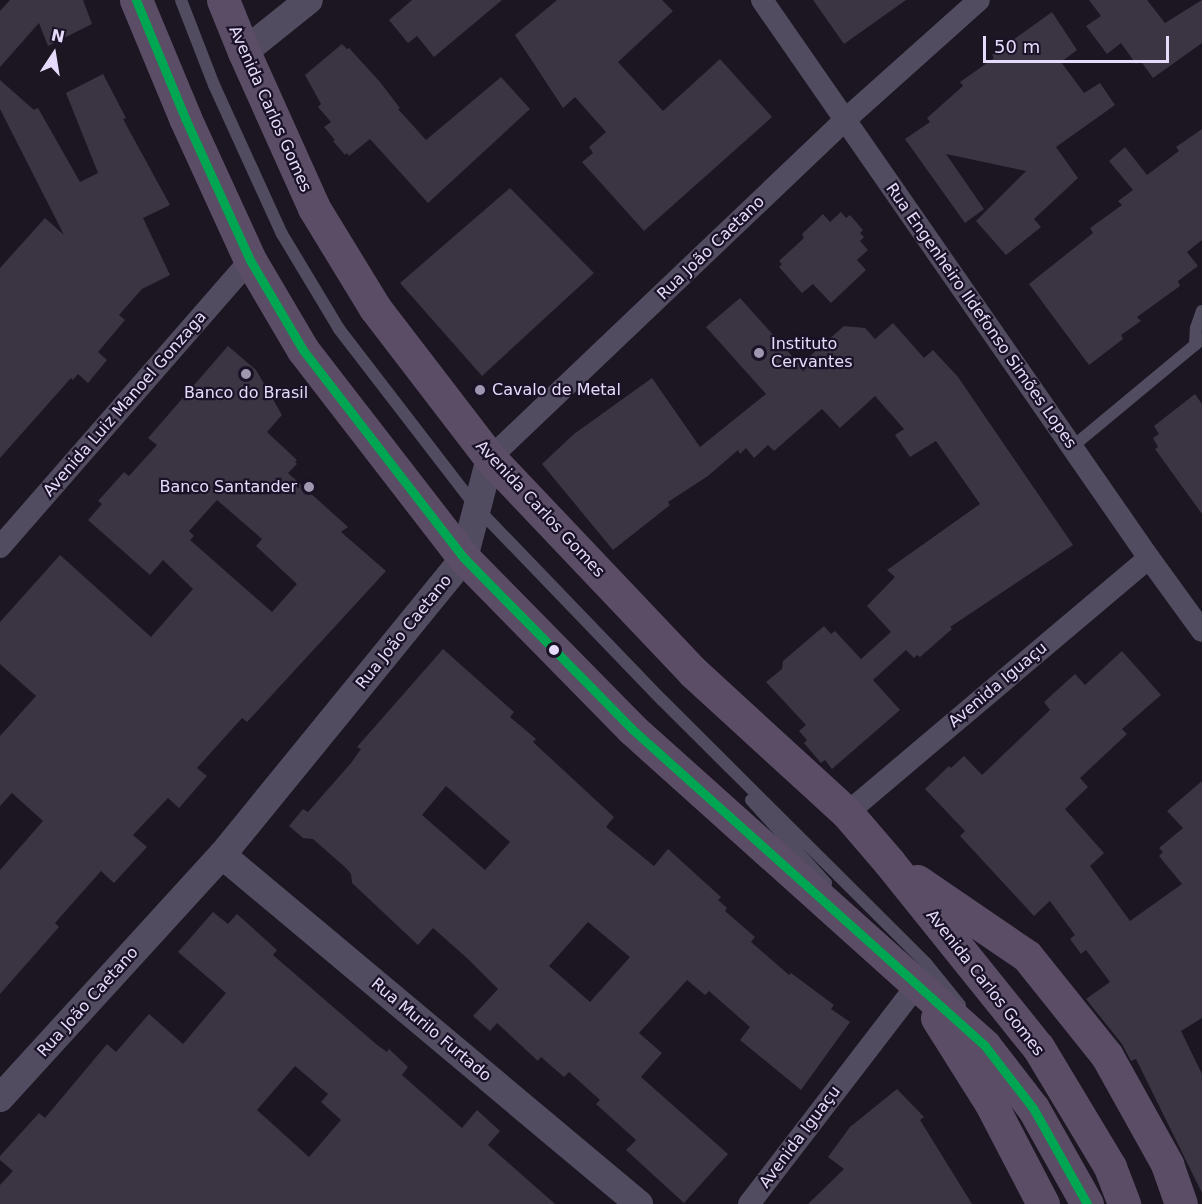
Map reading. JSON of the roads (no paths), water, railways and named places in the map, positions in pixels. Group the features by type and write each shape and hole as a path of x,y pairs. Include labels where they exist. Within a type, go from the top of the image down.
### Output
{"main road":[{"path":"136,0 185,118 250,260 303,350 464,558 632,729 985,1046 1033,1108 1087,1204"},
{"name":"Avenida Carlos Gomes","path":"223,0 244,52 320,218 375,308 490,458 693,672 847,813 889,862 1038,1047 1110,1167 1124,1204"},
{"name":"Avenida Carlos Gomes","path":"889,862 1027,956 1107,1056 1167,1164 1181,1204"},
{"path":"917,985 990,1102 1043,1204"}],"street":[{"path":"244,52 309,0"},
{"name":"Rua Engenheiro Ildefonso Simões Lopes","path":"762,0 819,85 846,119 1149,558 1202,631"},
{"name":"Rua João Caetano","path":"0,1098 222,855 464,558 490,458 846,119 979,0"},
{"name":"Avenida Luiz Manoel Gonzaga","path":"0,547 250,260"},
{"name":"Avenida Iguaçu","path":"847,813 1149,558"},
{"name":"Rua Murilo Furtado","path":"222,855 639,1204"},
{"name":"Avenida Iguaçu","path":"749,1204 917,985"}],"lane":[{"path":"181,0 214,86 282,234 339,329 477,508 662,700 926,963 1032,1092 1095,1204"},
{"path":"1072,447 1198,342 1199,316 1202,311"},
{"path":"662,700 917,985"}],"place":[{"name":"Instituto Cervantes","path":"759,353"},
{"name":"Banco do Brasil","path":"246,374"},
{"name":"Cavalo de Metal","path":"480,390"},
{"name":"Banco Santander","path":"309,487"}]}
